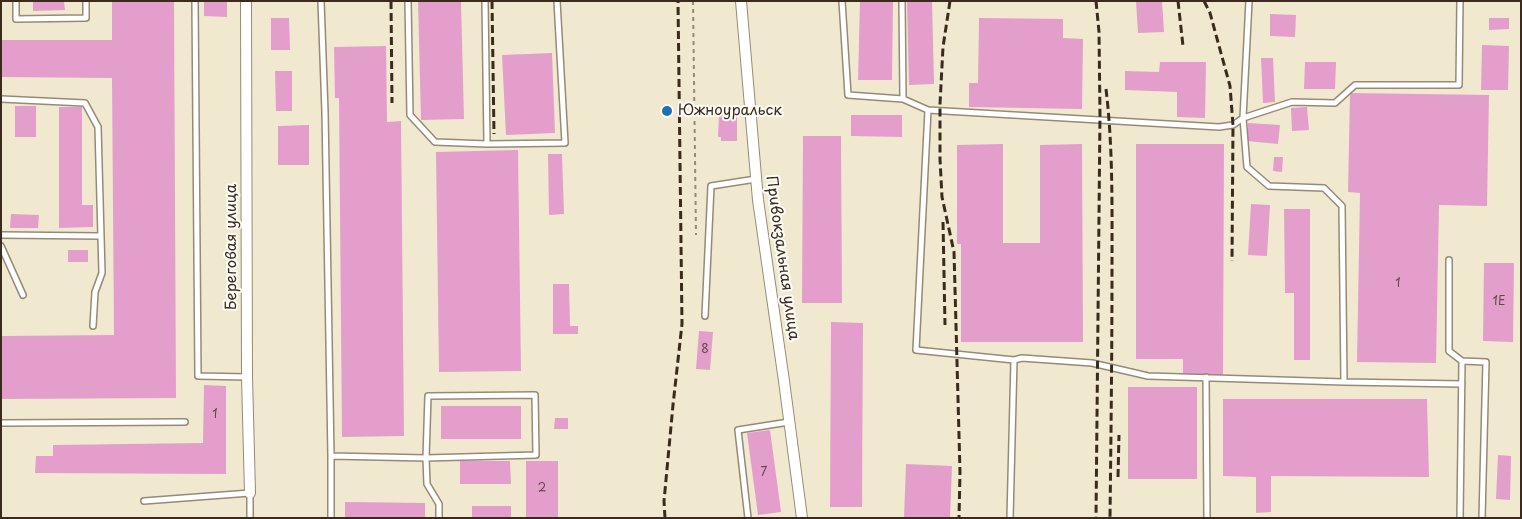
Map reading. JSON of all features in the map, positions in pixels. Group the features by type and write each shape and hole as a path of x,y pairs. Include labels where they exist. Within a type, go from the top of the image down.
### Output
{"street":[{"name":"Береговая улица","path":"246,1 247,377 250,493"},
{"name":"Привокзальная улица","path":"741,1 758,200 802,518"}],"lane":[{"path":"16,1 16,19 86,18 86,1"},
{"path":"195,1 198,376 247,377"},
{"path":"321,1 325,112 331,518"},
{"path":"408,1 410,115 435,142 487,144 565,143 557,1"},
{"path":"485,1 487,144"},
{"path":"842,1 848,95 903,99 928,110 1219,127 1233,124 1243,118 1292,102 1334,103 1354,85 1459,85 1460,1"},
{"path":"902,1 903,99"},
{"path":"1249,1 1243,118 1247,167 1269,186 1324,188 1342,206 1344,382"},
{"path":"1,100 85,103 98,127 102,273 96,292 93,326"},
{"path":"928,110 916,350 1014,360 1022,358 1092,362 1148,376 1462,384"},
{"path":"705,316 710,186 756,179"},
{"path":"1,235 100,236"},
{"path":"1,246 23,296"},
{"path":"1449,260 1449,351 1462,361 1486,362 1482,518"},
{"path":"1010,518 1014,360"},
{"path":"1460,518 1462,361"},
{"path":"1206,378 1207,518"},
{"path":"331,456 426,458 536,455 535,395 428,396 426,458 427,484 438,504 439,518"},
{"path":"1,423 185,422"},
{"path":"748,518 738,430 790,422"},
{"path":"144,501 250,493 250,518"}],"path":[{"path":"694,1 696,236"}],"building":[{"path":"33,1 64,1 65,10 33,11"},
{"path":"112,1 174,1 176,398 1,399 1,336 114,335 112,78 1,77 1,40 112,40"},
{"path":"204,1 227,1 227,17 204,16"},
{"path":"418,1 461,1 464,119 421,120"},
{"path":"860,1 893,1 892,80 858,80"},
{"path":"907,1 932,1 934,84 909,85"},
{"path":"1136,1 1162,1 1164,32 1138,33"},
{"path":"1270,14 1296,15 1295,37 1270,36"},
{"path":"271,18 289,18 290,50 271,50"},
{"path":"979,18 1063,19 1063,38 1083,39 1082,109 969,107 969,83 978,83"},
{"path":"1489,18 1509,18 1509,29 1489,30"},
{"path":"1482,45 1509,46 1508,90 1481,90"},
{"path":"386,46 387,122 401,121 404,436 342,437 339,98 335,98 334,47"},
{"path":"552,53 555,133 506,135 502,55"},
{"path":"1261,58 1273,58 1275,102 1263,103"},
{"path":"1160,62 1206,62 1205,118 1177,117 1177,92 1125,90 1125,71 1159,72"},
{"path":"1305,62 1336,62 1335,89 1304,89"},
{"path":"275,71 292,71 292,111 276,111"},
{"path":"1350,93 1489,95 1487,206 1439,205 1436,363 1357,362 1360,193 1348,192"},
{"path":"15,106 36,106 36,137 15,137"},
{"path":"59,107 82,107 82,205 93,205 93,227 59,228"},
{"path":"1307,107 1309,130 1292,131 1291,108"},
{"name":"Южноуральск","path":"721,112 737,112 737,141 721,141 721,137 718,137 719,116 721,116"},
{"path":"851,115 902,115 902,137 851,136"},
{"path":"1248,123 1280,125 1278,144 1247,141"},
{"path":"309,125 309,165 278,165 278,126"},
{"path":"803,136 841,136 842,303 802,303"},
{"path":"1003,144 1003,243 1040,243 1040,145 1082,144 1083,342 961,342 961,244 957,244 957,145"},
{"path":"1136,144 1224,144 1223,375 1183,375 1183,359 1136,359"},
{"path":"518,150 521,371 439,372 436,152"},
{"path":"548,154 562,154 564,214 549,215"},
{"path":"1274,157 1283,157 1282,172 1273,171"},
{"path":"1251,204 1270,205 1267,256 1248,255"},
{"path":"1284,209 1310,209 1310,360 1294,360 1294,293 1285,293"},
{"path":"11,214 39,215 38,228 10,228"},
{"path":"68,250 88,250 88,262 68,262"},
{"path":"1484,263 1514,263 1513,342 1483,341"},
{"path":"553,284 569,284 570,326 578,326 578,334 553,334"},
{"path":"831,322 863,323 862,507 830,507"},
{"path":"699,331 713,332 710,370 696,369"},
{"path":"204,385 226,386 226,474 35,473 36,456 53,456 53,445 203,443"},
{"path":"1128,387 1197,387 1197,479 1128,479"},
{"path":"1223,399 1427,399 1429,477 1271,476 1271,512 1256,513 1256,477 1223,476"},
{"path":"441,406 521,406 521,439 441,439"},
{"path":"555,418 568,418 568,429 554,429"},
{"path":"770,430 781,512 758,515 747,433"},
{"path":"1498,455 1511,456 1510,500 1496,499"},
{"path":"460,461 510,461 511,484 460,484"},
{"path":"526,461 558,461 558,518 526,518"},
{"path":"906,464 952,466 950,518 904,518"},
{"path":"345,502 425,503 425,518 345,518"},
{"path":"472,506 511,506 511,518 472,518"}],"railway":[{"path":"391,1 392,103"},
{"path":"492,1 494,134"},
{"path":"665,518 664,501 682,324 678,1"},
{"path":"950,1 943,47 940,159 942,197 954,252 960,472 959,518"},
{"path":"1096,1 1099,32 1100,115 1096,518"},
{"path":"1178,1 1183,46"},
{"path":"1204,1 1210,13 1230,86 1233,125 1232,261"},
{"path":"1106,89 1110,133 1112,200 1110,518"},
{"path":"943,222 945,325"},
{"path":"1118,477 1119,435"}],"place":[{"name":"Южноуральск","path":"667,111"}]}
